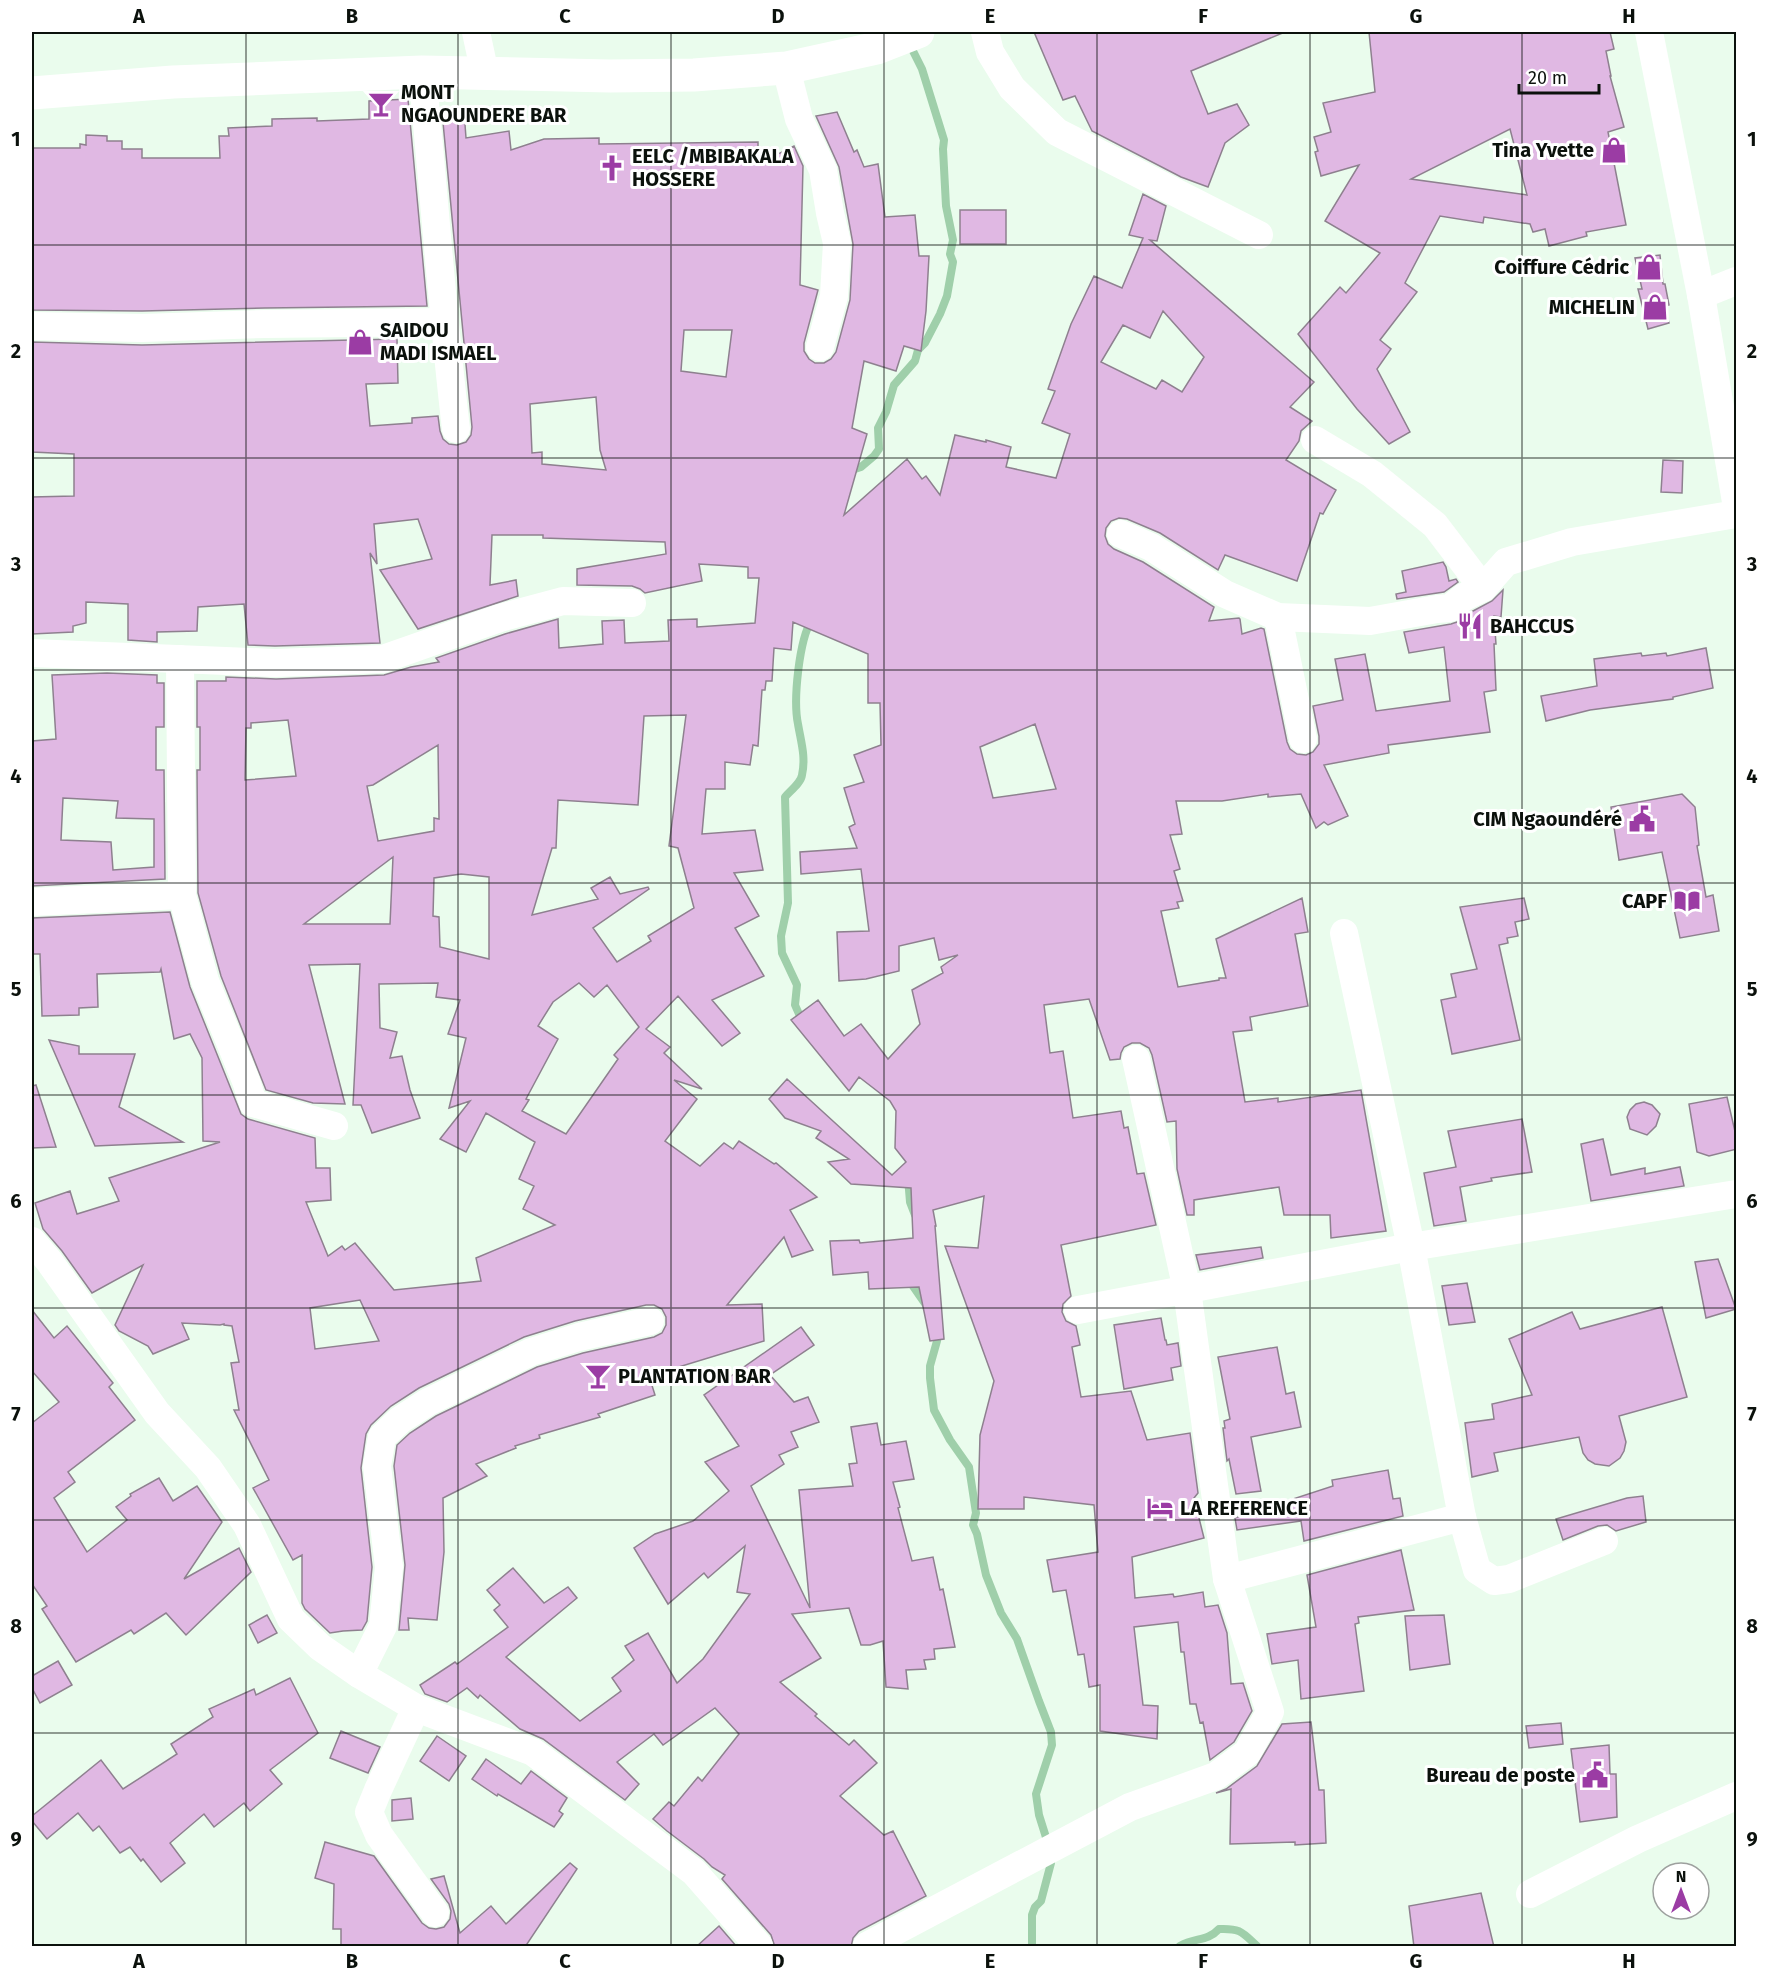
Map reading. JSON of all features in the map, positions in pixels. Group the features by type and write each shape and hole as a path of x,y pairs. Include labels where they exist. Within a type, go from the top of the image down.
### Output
{"street":[{"path":"476,32 485,74"},
{"path":"32,93 173,82 422,72 610,76 694,75 786,68 877,48 918,32"},
{"path":"985,32 990,52 1012,87 1057,132 1259,235"},
{"path":"1649,32 1701,296 1737,502"},
{"path":"786,68 800,119 823,170 837,243 834,296 820,347"},
{"path":"422,72 442,274 444,322 456,429"},
{"path":"1701,296 1737,281"},
{"path":"32,326 142,328 444,322"},
{"path":"1315,440 1372,474 1435,525 1484,588"},
{"path":"1121,534 1151,547 1225,594 1278,617 1370,621 1450,608 1464,597 1484,588 1506,562 1572,542 1737,514"},
{"path":"32,653 275,663 383,659 500,618 563,601 632,603"},
{"path":"1278,617 1303,739"},
{"path":"180,659 182,895 205,981 253,1103 334,1126"},
{"path":"32,902 182,895"},
{"path":"1344,933 1411,1247 1462,1518 1477,1570 1494,1581 1509,1579 1604,1540"},
{"path":"867,1947 1130,1807 1216,1776 1247,1753 1270,1712 1227,1579 1187,1290 1136,1059"},
{"path":"1078,1310 1411,1247 1737,1194"},
{"path":"32,1241 50,1261 157,1413 208,1468 241,1515 291,1619 320,1647 358,1674 417,1708 533,1752 694,1872 759,1947"},
{"path":"358,1674 383,1626 389,1567 377,1466 382,1437 400,1420 428,1402 531,1352 579,1337 650,1322"},
{"path":"1227,1579 1462,1518"},
{"path":"417,1708 369,1812 379,1835 435,1912"},
{"path":"1530,1894 1638,1839 1737,1796"}],"building":[{"path":"1034,32 1285,32 1191,71 1208,114 1237,104 1249,125 1225,143 1208,187 1181,177 1092,131 1075,96 1063,100"},
{"path":"1369,32 1610,32 1614,49 1606,51 1610,76 1624,127 1608,132 1626,225 1586,232 1587,236 1549,246 1545,229 1533,232 1530,224 1484,217 1483,223 1440,216 1405,283 1417,292 1380,340 1391,349 1377,369 1410,432 1389,444 1357,409 1298,334 1340,287 1346,293 1380,253 1325,221 1359,165 1321,176 1314,137 1331,132 1323,103 1375,92","holes":["1510,129 1527,195 1411,179"]},
{"path":"408,99 427,306 142,311 32,310 32,148 80,148 80,144 86,145 86,135 107,136 107,141 122,141 122,149 142,149 142,158 220,158 219,136 229,136 228,128 272,126 272,119 317,118 317,121 369,119 369,101"},
{"path":"464,111 466,138 509,131 511,150 544,139 599,138 599,144 758,142 758,164 794,146 803,166 800,285 818,290 804,351 815,363 824,363 836,352 850,300 853,244 839,167 816,116 837,112 854,152 857,150 864,167 878,164 885,217 915,215 919,256 929,256 921,351 904,346 896,371 864,361 852,428 867,434 844,515 907,459 922,479 926,476 940,495 955,435 1011,447 1006,467 1056,478 1070,434 1042,423 1055,391 1048,389 1071,324 1094,276 1122,288 1143,238 1129,235 1143,194 1166,206 1157,241 1150,240 1314,382 1290,407 1312,421 1301,431 1299,441 1286,460 1336,490 1323,514 1320,513 1297,581 1225,555 1218,570 1160,533 1127,519 1119,518 1111,521 1106,528 1105,536 1108,544 1114,549 1143,562 1214,607 1209,621 1239,618 1242,634 1264,629 1287,742 1290,749 1297,754 1306,755 1313,752 1319,744 1313,706 1343,700 1335,659 1365,654 1376,711 1450,701 1444,647 1409,653 1404,632 1460,621 1492,601 1503,590 1501,617 1494,616 1496,690 1484,692 1490,732 1388,745 1389,753 1324,765 1348,816 1328,825 1324,822 1316,828 1301,794 1268,797 1268,794 1222,801 1176,801 1182,834 1170,835 1180,869 1174,871 1183,901 1177,902 1179,908 1161,911 1178,987 1226,978 1216,939 1302,898 1308,932 1295,934 1308,1006 1250,1017 1252,1030 1233,1032 1245,1102 1278,1098 1278,1102 1361,1090 1386,1231 1331,1238 1330,1215 1284,1215 1279,1187 1194,1200 1194,1215 1187,1215 1177,1169 1176,1121 1167,1122 1149,1048 1140,1043 1132,1043 1124,1047 1120,1059 1110,1060 1089,999 1044,1005 1050,1053 1063,1051 1073,1118 1121,1111 1124,1128 1128,1127 1137,1174 1144,1173 1156,1225 1061,1245 1071,1296 1063,1304 1062,1312 1066,1321 1076,1326 1080,1345 1072,1347 1081,1397 1131,1391 1147,1440 1190,1433 1198,1493 1194,1498 1204,1538 1132,1557 1135,1598 1173,1594 1174,1597 1203,1592 1205,1607 1218,1605 1227,1633 1231,1684 1243,1683 1252,1711 1234,1742 1210,1760 1203,1722 1200,1723 1196,1704 1190,1704 1178,1622 1134,1627 1143,1705 1158,1706 1157,1739 1100,1731 1100,1685 1089,1687 1084,1654 1078,1655 1066,1590 1053,1592 1047,1560 1098,1552 1094,1505 1024,1497 1024,1509 978,1509 980,1435 994,1381 945,1246 978,1248 984,1196 933,1210 944,1339 930,1341 919,1287 869,1289 868,1272 833,1275 830,1241 859,1240 860,1243 913,1238 911,1188 851,1184 828,1162 849,1159 816,1138 821,1131 785,1118 769,1099 787,1079 892,1175 906,1162 895,1148 896,1111 890,1101 859,1077 849,1091 791,1020 818,1000 844,1036 861,1024 888,1059 920,1024 912,990 943,973 941,967 958,955 939,960 934,938 899,946 899,971 866,979 839,981 837,932 869,931 861,869 801,874 800,852 857,848 849,827 855,824 844,788 864,782 854,755 881,745 880,703 868,703 868,654 793,622 791,650 774,648 772,681 766,681 765,690 762,690 758,746 753,745 750,765 725,762 725,789 706,789 702,834 755,830 763,870 734,873 759,916 735,928 764,976 712,1000 740,1033 722,1046 678,996 646,1029 670,1047 664,1053 702,1089 674,1080 697,1099 665,1141 700,1166 724,1143 733,1149 739,1141 774,1164 776,1163 817,1197 790,1210 813,1250 792,1257 784,1237 727,1305 762,1304 764,1341 649,1376 655,1395 598,1414 600,1417 539,1435 540,1438 515,1446 516,1448 476,1464 487,1476 443,1498 444,1552 437,1620 408,1618 409,1630 399,1630 405,1565 394,1466 397,1445 410,1433 436,1416 537,1367 662,1333 666,1325 666,1317 662,1309 654,1305 646,1305 575,1321 524,1337 419,1388 391,1406 371,1425 366,1434 361,1468 372,1567 367,1621 362,1630 330,1633 305,1609 302,1603 302,1555 293,1560 253,1488 269,1480 234,1410 239,1410 231,1363 239,1362 232,1326 182,1323 189,1339 153,1354 148,1346 119,1331 115,1325 143,1265 92,1293 43,1229 35,1203 70,1191 77,1214 119,1201 109,1178 220,1142 203,1141 202,1058 190,1034 174,1039 161,969 160,972 97,974 98,1007 79,1008 79,1015 42,1016 40,954 32,954 32,918 170,912 190,987 241,1114 248,1119 315,1138 316,1168 330,1168 331,1200 306,1202 328,1256 342,1246 345,1250 355,1243 394,1290 481,1281 476,1258 555,1225 523,1209 534,1186 519,1179 535,1142 486,1113 466,1152 440,1139 470,1101 449,1108 466,1038 448,1034 460,1000 436,997 438,983 379,984 380,1028 397,1032 390,1058 402,1056 420,1118 372,1133 361,1105 353,1105 360,964 309,965 345,1104 313,1103 266,1090 221,976 198,893 197,770 200,770 200,727 197,727 197,681 226,681 226,677 276,679 384,675 439,662 436,658 505,634 558,619 559,648 603,644 602,621 624,620 625,643 669,641 668,620 697,619 697,627 755,623 759,578 748,578 748,567 699,564 702,581 645,593 632,586 577,585 577,569 666,554 665,542 543,538 543,535 492,535 490,585 516,580 518,596 418,629 380,570 432,559 418,519 374,524 377,564 370,553 380,643 248,645 244,604 198,607 197,631 157,632 157,642 128,640 128,604 86,602 86,623 73,626 73,632 32,634 32,497 74,496 74,454 32,452 32,342 142,345 397,339 398,383 366,384 370,426 412,423 412,418 438,416 443,439 449,444 457,445 466,442 471,435 472,427 442,112","holes":["1163,311 1204,357 1182,392 1162,380 1156,389 1101,362 1123,325 1150,338","684,330 732,330 726,377 681,371","596,397 600,450 606,470 542,464 542,452 532,453 530,404","686,715 669,846 678,848 694,908 648,936 651,941 617,962 593,928 649,889 648,887 620,894 610,877 591,888 598,899 532,915 552,848 556,848 558,800 638,805 644,716","288,720 296,776 245,780 246,728 251,728 251,723","1035,724 1056,789 993,798 980,747","438,745 439,819 434,818 434,831 378,841 367,786 373,785","393,857 390,924 304,924","461,874 489,877 489,959 440,947 439,917 433,916 434,878","579,983 594,997 607,985 639,1027 614,1055 618,1059 566,1134 522,1111 558,1039 538,1026 553,1002","360,1300 379,1341 315,1349 310,1308"]},
{"path":"960,210 1006,210 1006,244 960,244"},
{"path":"1660,255 1663,284 1665,284 1669,305 1664,306 1669,323 1648,329 1638,289 1642,289 1635,258"},
{"path":"1663,460 1683,461 1682,493 1661,492"},
{"path":"1443,562 1449,581 1456,579 1458,582 1444,592 1397,599 1396,594 1406,592 1402,571"},
{"path":"1706,648 1713,688 1673,697 1673,699 1590,710 1546,721 1541,696 1597,686 1594,659 1641,653 1642,656 1666,653 1667,656"},
{"path":"107,673 157,675 157,683 164,683 164,727 156,727 156,770 164,770 165,879 32,886 32,741 56,739 52,675","holes":["63,798 118,801 116,818 154,819 154,867 113,870 111,842 61,840"]},
{"path":"1682,794 1695,807 1699,845 1697,846 1706,897 1713,895 1719,931 1680,938 1662,852 1619,860 1611,807"},
{"path":"1524,898 1529,919 1515,922 1518,936 1507,938 1508,943 1499,945 1520,1040 1452,1054 1441,1000 1456,997 1451,974 1477,969 1460,907"},
{"path":"49,1040 79,1046 79,1054 135,1054 119,1107 183,1142 95,1146"},
{"path":"36,1085 56,1147 32,1148 32,1086"},
{"path":"1727,1097 1737,1149 1709,1156 1697,1152 1689,1104"},
{"path":"1644,1102 1652,1105 1660,1114 1656,1126 1647,1135 1630,1129 1627,1117 1636,1104"},
{"path":"1522,1119 1532,1172 1491,1178 1492,1181 1460,1187 1466,1221 1434,1226 1424,1173 1456,1167 1448,1131"},
{"path":"1603,1139 1611,1175 1645,1168 1645,1174 1680,1167 1684,1186 1591,1201 1581,1144"},
{"path":"1261,1247 1263,1258 1200,1270 1196,1255"},
{"path":"1718,1259 1736,1309 1706,1318 1695,1262"},
{"path":"1467,1283 1475,1322 1449,1325 1442,1286"},
{"path":"1662,1307 1687,1397 1619,1416 1626,1442 1620,1458 1609,1466 1595,1464 1583,1453 1579,1437 1494,1453 1498,1471 1472,1477 1465,1423 1494,1419 1492,1404 1532,1395 1509,1339 1572,1312 1580,1329"},
{"path":"32,1310 54,1338 67,1326 113,1383 109,1387 135,1420 68,1472 75,1482 54,1498 87,1552 127,1520 116,1507 131,1496 130,1494 159,1478 173,1501 197,1486 222,1522 184,1579 239,1548 251,1572 186,1635 166,1613 134,1634 131,1630 76,1662 42,1609 47,1606 32,1584 32,1423 59,1402 32,1371"},
{"path":"1161,1318 1167,1345 1178,1343 1181,1366 1171,1368 1173,1380 1124,1389 1114,1325"},
{"path":"801,1327 814,1345 770,1375 794,1402 808,1397 819,1422 791,1432 798,1447 779,1455 784,1464 751,1486 810,1608 799,1490 853,1486 849,1464 857,1463 851,1427 877,1423 881,1445 906,1441 914,1479 893,1482 900,1507 898,1508 912,1561 933,1557 940,1590 943,1589 955,1647 934,1649 935,1659 924,1660 926,1669 906,1670 908,1689 886,1687 883,1641 861,1645 849,1608 792,1614 821,1658 780,1682 849,1745 854,1740 877,1763 840,1796 884,1835 893,1831 926,1896 859,1931 853,1938 851,1947 775,1947 771,1935 722,1879 725,1875 653,1819 669,1802 674,1806 698,1777 702,1781 739,1734 715,1708 663,1745 654,1734 617,1762 639,1784 625,1800 543,1739 520,1729 480,1695 478,1698 467,1688 447,1702 425,1694 420,1685 455,1662 457,1664 508,1627 494,1610 500,1605 487,1590 513,1568 544,1603 568,1587 577,1598 506,1657 580,1721 621,1691 612,1678 634,1660 625,1646 648,1633 677,1683 703,1659 750,1594 737,1592 745,1546 708,1578 704,1573 668,1604 634,1548 655,1534 693,1521 729,1491 705,1462 739,1446 704,1395"},
{"path":"1277,1347 1286,1394 1294,1392 1301,1427 1251,1437 1261,1491 1236,1494 1229,1459 1227,1461 1223,1428 1225,1428 1224,1421 1230,1419 1218,1357"},
{"path":"1388,1470 1393,1499 1400,1498 1403,1516 1304,1541 1301,1521 1237,1530 1235,1518 1333,1486 1332,1480"},
{"path":"1643,1496 1646,1522 1616,1531 1607,1525 1598,1526 1563,1540 1556,1519 1627,1498"},
{"path":"1401,1550 1414,1610 1358,1617 1359,1623 1355,1624 1364,1691 1301,1699 1298,1660 1272,1664 1267,1634 1316,1627 1307,1575"},
{"path":"267,1615 277,1633 258,1643 249,1625"},
{"path":"1444,1615 1450,1664 1410,1670 1405,1616"},
{"path":"58,1661 72,1685 40,1703 32,1688 32,1676"},
{"path":"290,1678 318,1733 270,1770 282,1784 250,1811 244,1803 214,1827 204,1814 170,1843 185,1863 161,1882 130,1847 120,1853 99,1826 93,1831 78,1813 47,1839 32,1821 32,1816 101,1760 123,1789 177,1754 171,1744 213,1717 209,1709 254,1689 256,1695"},
{"path":"1311,1722 1319,1790 1324,1790 1326,1843 1230,1844 1231,1789 1216,1793 1226,1789 1257,1766 1282,1724"},
{"path":"1561,1723 1563,1744 1529,1748 1526,1726"},
{"path":"341,1731 380,1747 368,1773 330,1758"},
{"path":"437,1736 466,1756 449,1781 420,1761"},
{"path":"1609,1745 1610,1774 1616,1774 1617,1817 1580,1822 1571,1749"},
{"path":"486,1759 521,1784 531,1771 567,1798 559,1811 563,1814 554,1827 498,1794 497,1796 472,1779"},
{"path":"411,1798 413,1819 392,1821 392,1800"},
{"path":"325,1842 374,1856 422,1923 429,1928 444,1927 450,1919 449,1904 431,1879 444,1876 460,1933 491,1906 506,1924 570,1863 577,1869 525,1947 341,1947 341,1929 333,1929 334,1884 315,1878"},
{"path":"1481,1893 1494,1947 1414,1947 1409,1906"},
{"path":"719,1926 737,1947 696,1947"}],"waterway":[{"path":"849,471 861,467 879,449 878,428 886,412 894,385 915,361 918,350 925,343 940,314 947,296 953,262 950,254 953,240 946,206 944,140 922,69 909,43"},
{"path":"806,1021 799,1014 795,1005 797,985 782,953 781,936 788,903 785,797 800,781 803,768 803,750 796,700 801,655 807,629 812,619"},
{"path":"908,1178 910,1202 915,1215"},
{"path":"908,1279 926,1305"},
{"path":"936,1331 937,1341 930,1366 934,1410 950,1440 969,1467 976,1513 973,1525 986,1575 1001,1613 1017,1639 1051,1732 1052,1745 1036,1794 1051,1863 1041,1901 1035,1907 1032,1915 1032,1946"},
{"path":"1180,1946 1210,1936 1219,1929 1232,1929 1240,1932 1257,1946"}],"place":[{"name":"MONT NGAOUNDERE BAR","path":"381,104"},
{"name":"Tina Yvette","path":"1614,150"},
{"name":"EELC /MBIBAKALA HOSSERE","path":"612,168"},
{"name":"Coiffure Cédric","path":"1649,267"},
{"name":"MICHELIN","path":"1655,307"},
{"name":"SAIDOU MADI ISMAEL","path":"360,342"},
{"name":"BAHCCUS","path":"1470,626"},
{"name":"CIM Ngaoundéré","path":"1642,819"},
{"name":"CAPF","path":"1687,901"},
{"name":"PLANTATION BAR","path":"598,1376"},
{"name":"LA REFERENCE","path":"1160,1508"},
{"name":"Bureau de poste","path":"1595,1775"}]}
